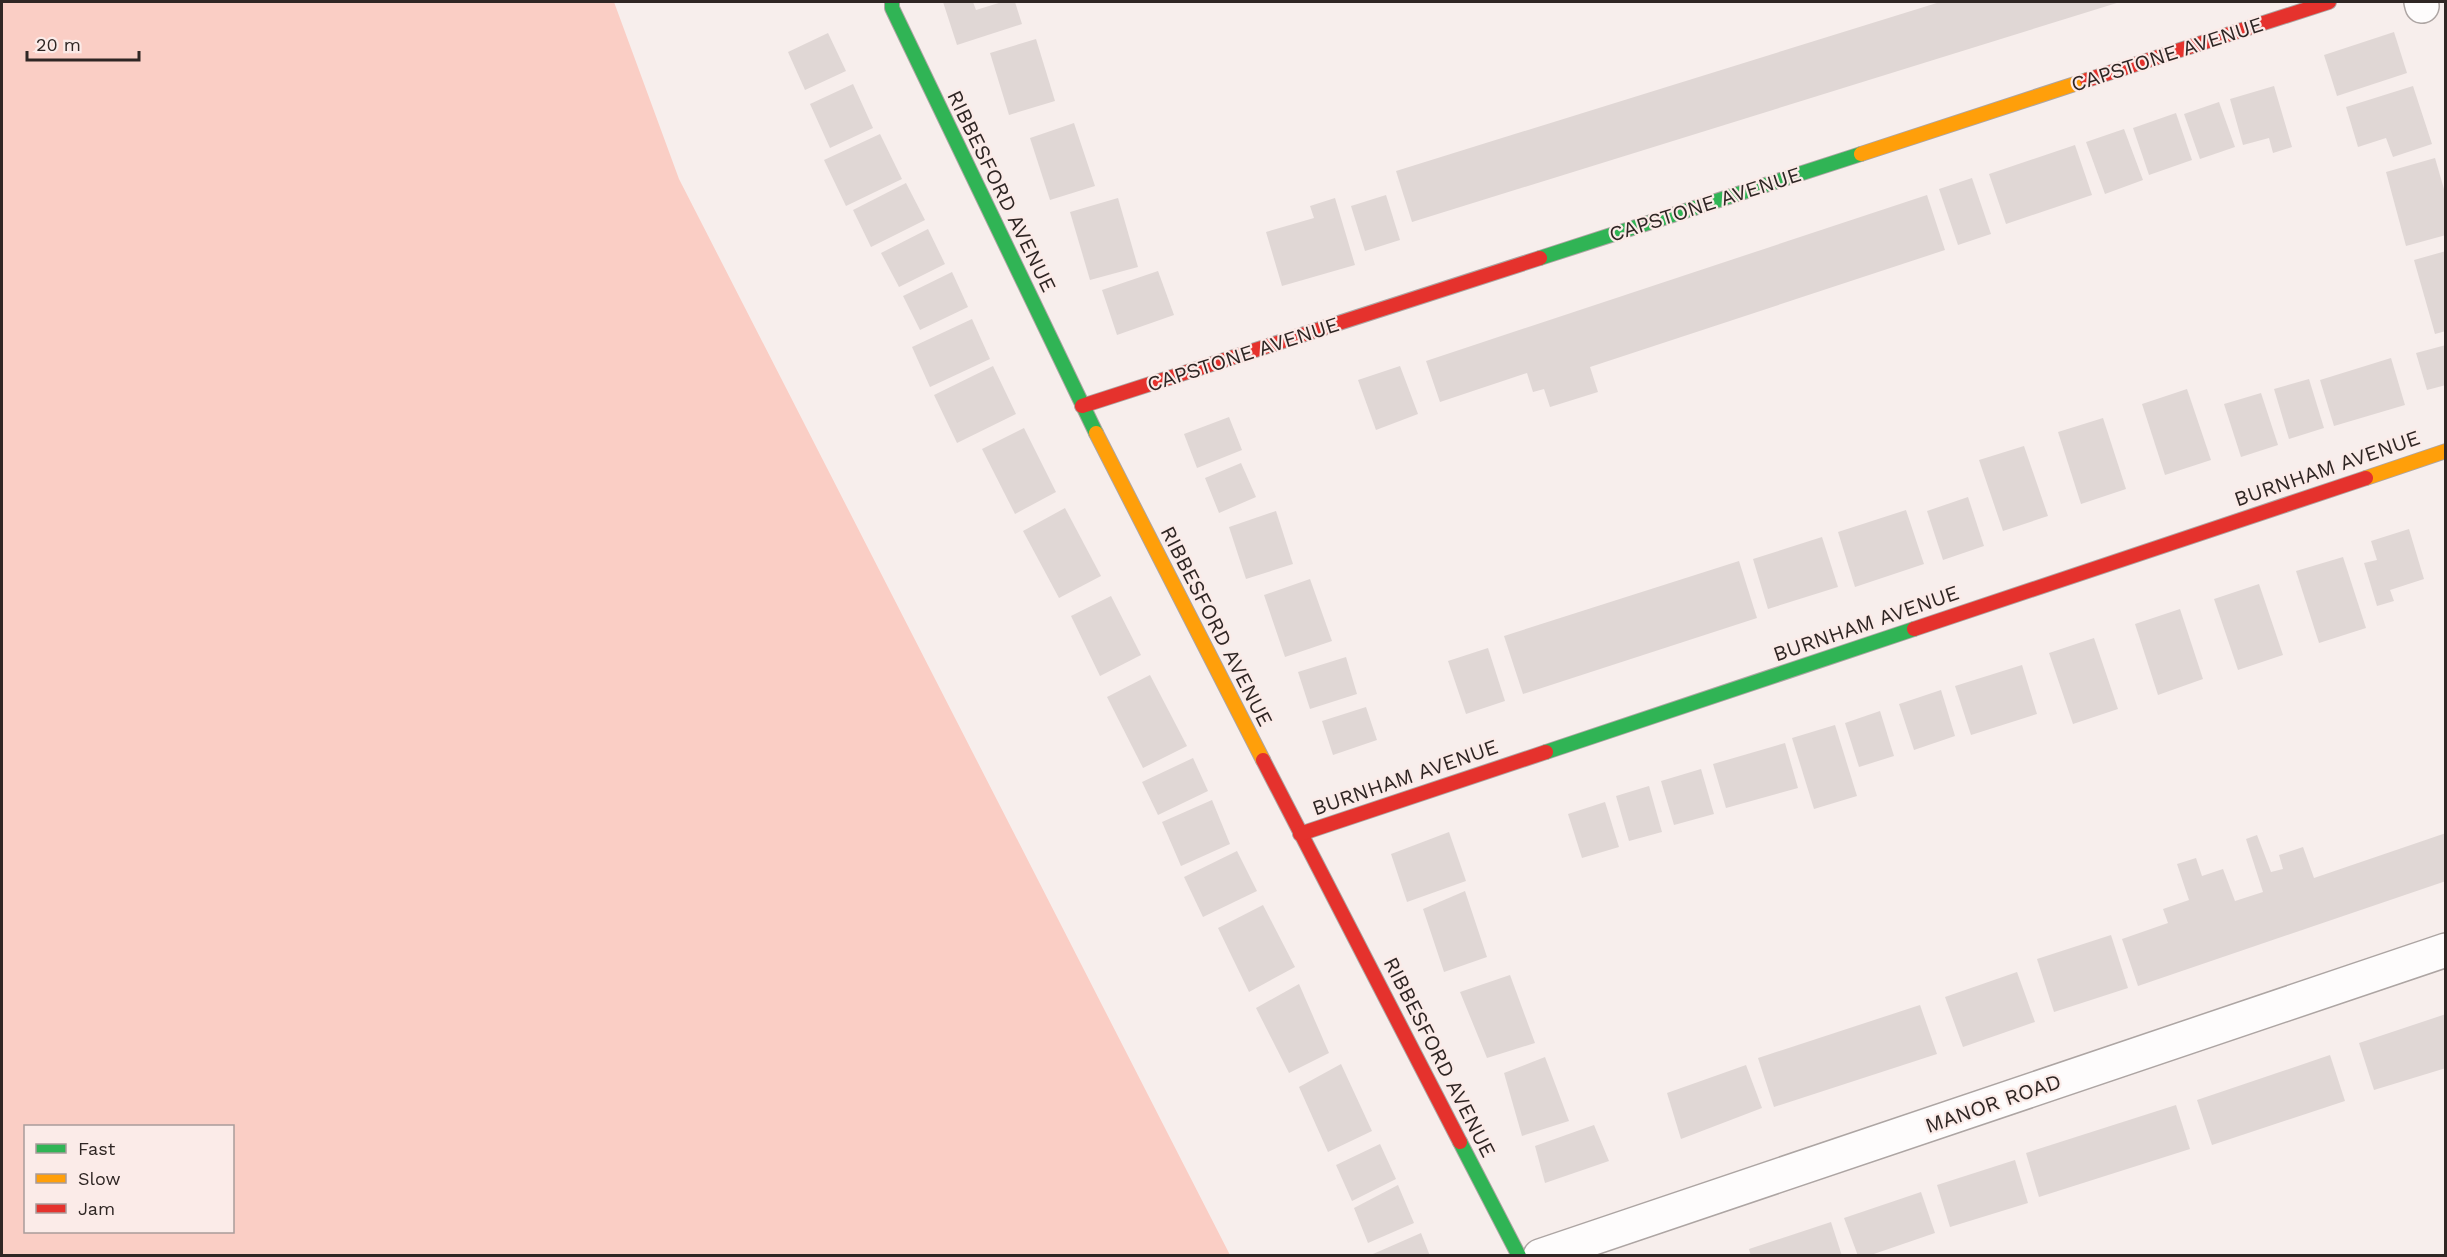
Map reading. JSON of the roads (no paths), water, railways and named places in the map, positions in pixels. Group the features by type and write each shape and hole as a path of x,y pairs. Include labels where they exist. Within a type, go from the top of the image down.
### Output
{"street":[{"name":"CAPSTONE AVENUE","path":"1082,406 2329,2"},
{"name":"RIBBESFORD AVENUE","path":"892,5 1082,406 1300,834 1520,1256"},
{"name":"BURNHAM AVENUE","path":"1300,834 2445,451"},
{"name":"MANOR ROAD","path":"1540,1256 2445,950"}]}
